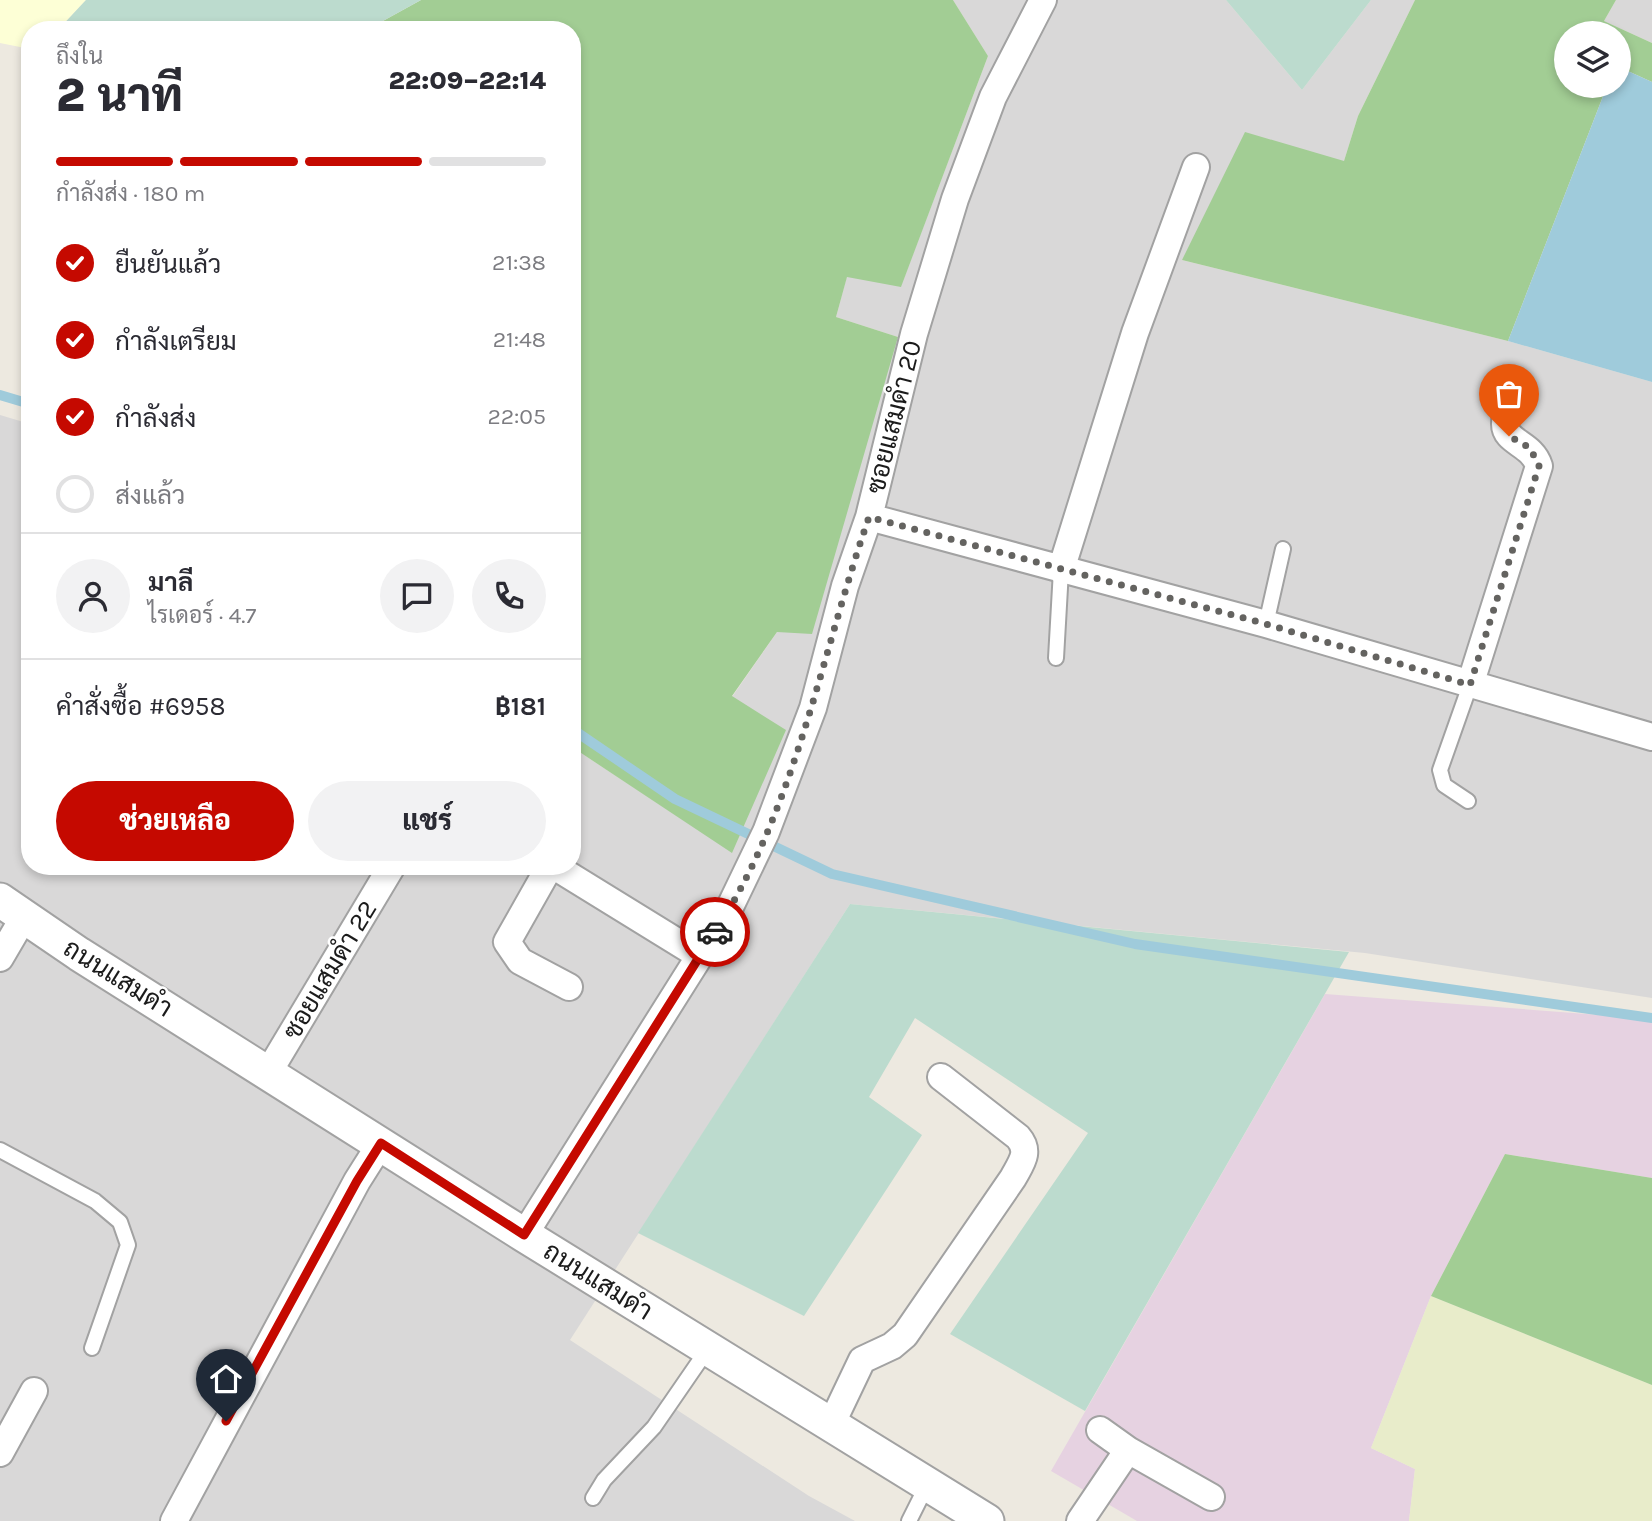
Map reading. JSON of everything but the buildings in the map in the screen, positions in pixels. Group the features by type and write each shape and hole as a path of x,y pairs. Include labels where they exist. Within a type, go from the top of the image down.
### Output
{"street":[{"name":"ซอยแสมดำ 20","path":"524,1235 728,911 766,832 813,708 845,586 869,517 914,334 955,199 993,97 1043,0"},
{"path":"1061,570 1135,333 1196,167"},
{"path":"1470,685 1539,466 1530,448 1513,440 1507,432 1505,425 1511,389"},
{"path":"869,517 1266,624 1652,737"},
{"name":"ซอยแสมดำ 22","path":"268,1073 387,875"},
{"path":"547,875 507,942 513,956 569,987"},
{"path":"567,875 699,956"},
{"path":"0,958 12,909"},
{"name":"ถนนแสมดำ","path":"12,909 524,1235 987,1521"},
{"path":"831,1425 862,1360 892,1346 905,1335 1013,1178 1025,1156 1026,1151 1018,1137 941,1077"},
{"path":"174,1521 357,1181 381,1143"},
{"path":"0,1453 34,1391"},
{"path":"1100,1430 1128,1450 1211,1497"},
{"path":"1080,1521 1128,1450"}],"lane":[{"path":"1266,624 1283,549"},
{"path":"1056,659 1061,570"},
{"path":"1468,801 1444,785 1440,770 1470,685"},
{"path":"0,1150 94,1201 120,1222 128,1245 92,1348"},
{"path":"593,1499 611,1472 654,1427 708,1350"},
{"path":"909,1521 927,1485"}],"shaded area":[{"path":"0,0 86,0 66,21 21,21 21,47 0,43"},
{"path":"86,0 421,0 383,21 66,21"},
{"path":"421,0 953,0 988,56 901,287 847,277 836,317 898,337 812,634 777,632 732,696 786,730 732,853 581,753 581,21 383,21"},
{"path":"953,0 1226,0 1302,90 1371,0 1415,0 1358,116 1344,161 1182,260 1508,341 1652,382 1652,998 1365,953 850,904 570,1340 809,1496 855,1521 0,1521 0,415 21,421 21,875 581,875 581,753 732,852 732,697 777,632 898,337 836,317 847,276 901,286 988,56"},
{"path":"1226,0 1371,0 1302,90"},
{"path":"1415,0 1616,0 1604,21 1554,21 1554,98 1602,98 1508,341 1182,260 1245,132 1344,161 1358,116"},
{"path":"1616,0 1652,0 1652,43 1631,33 1631,21 1604,21"},
{"path":"1631,33 1652,43 1652,82 1631,72"},
{"path":"850,904 1349,952 1085,1411 950,1334 1088,1133 915,1018 869,1097 922,1135 804,1316 638,1233"},
{"path":"1325,994 1652,1019 1652,1178 1505,1154 1431,1296 1371,1448 1415,1469 1409,1521 1137,1521 1051,1471"},
{"path":"1505,1154 1652,1178 1652,1385 1431,1296"},
{"path":"1431,1296 1652,1385 1652,1521 1409,1521 1415,1469 1371,1448"}],"water":[{"path":"1631,72 1652,82 1652,382 1508,341 1602,98 1631,98"}],"waterway":[{"path":"0,395 21,401"},
{"path":"581,735 675,799 832,874 1135,944 1652,1018"}],"way so far":[{"path":"715,932 766,832 813,708 845,586 869,517 1266,624 1470,685 1539,466 1530,448 1509,436"}],"route":[{"path":"226,1421 357,1181 381,1143 524,1235 715,932"}]}
